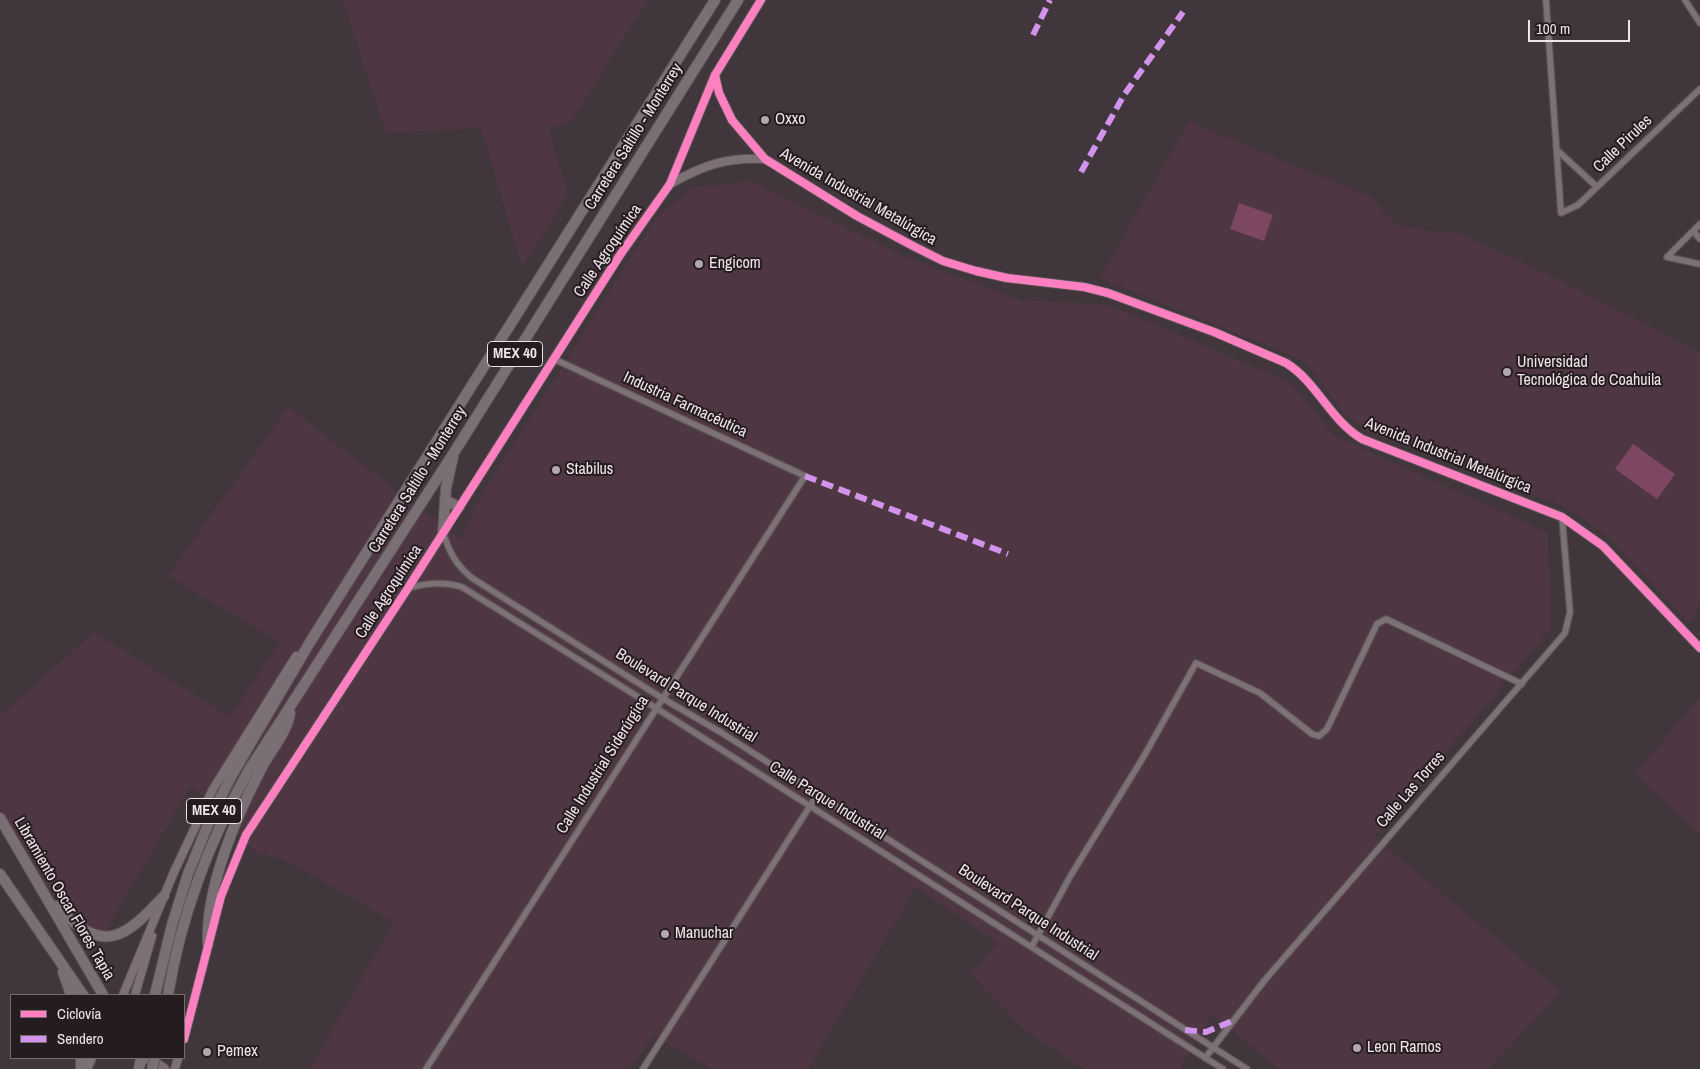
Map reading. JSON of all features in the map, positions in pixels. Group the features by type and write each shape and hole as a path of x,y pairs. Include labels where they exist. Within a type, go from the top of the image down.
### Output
{"highway":[{"name":"Carretera Saltillo - Monterrey","path":"155,994 180,898 213,812 310,642 715,0"},
{"name":"Carretera Saltillo - Monterrey","path":"168,994 183,923 210,846 249,770 454,451 738,0"},
{"path":"443,532 445,500 454,451"},
{"path":"445,500 459,508"},
{"path":"208,945 207,928 211,905 229,846 248,795 286,726 291,707"},
{"name":"Libramiento Oscar Flores Tapia","path":"0,818 102,994"},
{"name":"Libramiento Oscar Flores Tapia","path":"0,874 82,994"},
{"path":"44,894 78,928 103,936 117,934 131,928 164,896"},
{"path":"60,962 71,994"},
{"path":"149,1059 164,1069"}],"street":[{"path":"670,184 714,75 761,0"},
{"path":"1546,0 1558,151 1597,187"},
{"path":"1685,0 1700,23"},
{"name":"Avenida Industrial Metalúrgica","path":"714,75 719,93 732,120 765,159 857,216 944,261 1007,278 1084,287 1108,293 1214,332 1286,363 1296,369 1342,424 1362,439 1562,517 1603,546 1700,648"},
{"name":"Calle Pirules","path":"1558,151 1561,213 1575,208 1700,89"},
{"name":"Avenida Industrial Metalúrgica","path":"670,184 708,164 747,158 765,159"},
{"name":"Calle Agroquímica","path":"185,1035 221,896 246,835 408,588 620,255 670,184"},
{"path":"1700,224 1666,257 1700,264"},
{"path":"1693,231 1700,239"},
{"name":"Industria Farmacéutica","path":"554,359 805,476"},
{"name":"Calle Industrial Siderúrgica","path":"426,1069 805,476"},
{"name":"Calle Las Torres","path":"1205,1058 1264,981 1560,640 1568,626 1570,612 1562,517"},
{"name":"Boulevard Parque Industrial","path":"443,532 448,548 459,567 482,584 565,638 722,733 1212,1047"},
{"name":"Calle Parque Industrial","path":"408,588 431,583 453,584 474,596 656,708 1223,1069"},
{"path":"474,596 482,584"},
{"path":"516,622 524,610"},
{"path":"1032,946 1067,882 1144,756 1196,663 1260,693 1312,734 1319,736 1327,730 1377,624 1386,619 1522,684"},
{"path":"558,649 565,638"},
{"path":"123,994 153,927 164,896 221,775 299,652 310,642"},
{"path":"643,1069 817,795"},
{"path":"135,994 150,948 153,927"},
{"path":"185,1016 192,1008"},
{"path":"1212,1047 1247,1069"}],"shaded area":[{"path":"343,0 648,0 571,121 564,125 548,127 568,194 522,267 481,128 386,133"},
{"name":"Universidad Tecnológica de Coahuila","path":"1189,122 1371,197 1398,226 1435,232 1457,232 1549,275 1700,352 1700,604 1690,624 1612,541 1580,516 1560,505 1368,432 1341,410 1309,366 1296,357 1100,278"},
{"path":"752,181 905,257 1020,300 1109,305 1291,383 1335,436 1548,533 1551,629 1374,837 1561,992 1488,1069 1278,1069 1212,1014 1180,1069 1084,1069 1022,1028 971,974 998,943 916,887 808,1069 712,1069 653,1035 631,1069 310,1069 394,922 290,862 256,852 191,785 103,935 67,915 12,833 0,809 0,716 94,632 230,717 280,642 168,576 288,407 460,539 479,499 656,218 693,188"},
{"path":"1239,203 1273,215 1264,241 1230,229"},
{"path":"1633,444 1675,474 1657,499 1615,469"},
{"path":"1700,697 1700,834 1635,774"}],"marked path":[{"path":"1033,35 1050,0"},
{"path":"1081,172 1124,95 1183,12"},
{"path":"805,476 1008,554"},
{"path":"1185,1030 1206,1032 1232,1021"}],"cycle path":[{"path":"185,1035 221,896 246,835 408,588 620,255 670,184 715,75 761,0"},
{"path":"715,75 719,93 732,120 765,159 857,216 943,261 1007,278 1084,287 1108,293 1214,332 1286,363 1306,380 1341,422 1362,439 1562,517 1603,546 1700,648"}],"place":[{"name":"Oxxo","path":"765,120"},
{"name":"Engicom","path":"699,264"},
{"name":"Universidad Tecnológica de Coahuila","path":"1507,372"},
{"name":"Stabilus","path":"556,470"},
{"name":"Manuchar","path":"665,934"},
{"name":"Leon Ramos","path":"1357,1048"},
{"name":"Pemex","path":"207,1052"}]}
